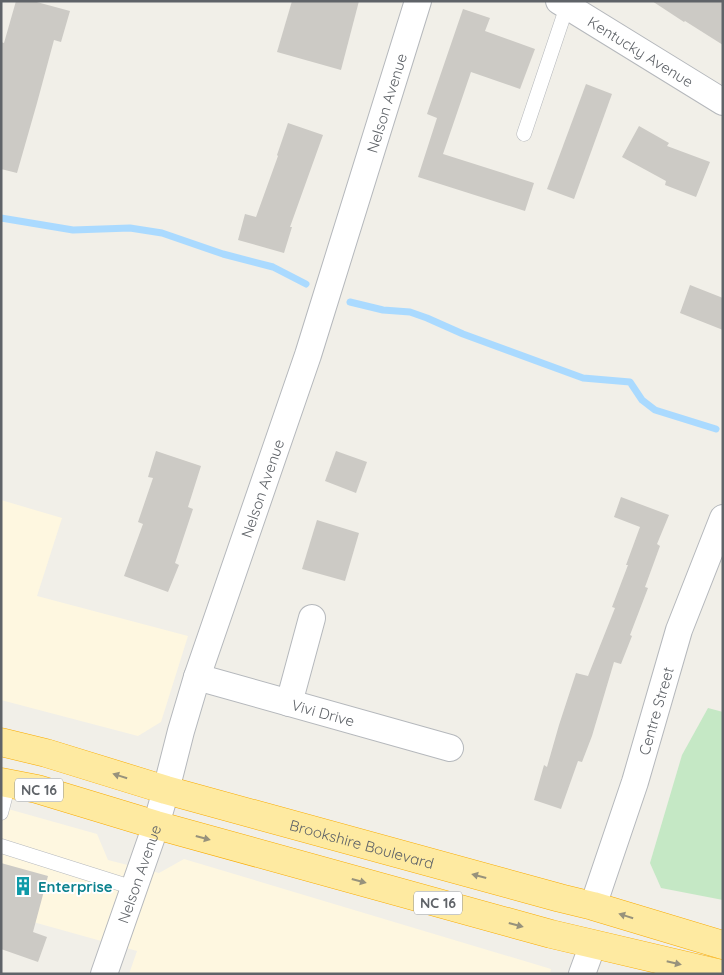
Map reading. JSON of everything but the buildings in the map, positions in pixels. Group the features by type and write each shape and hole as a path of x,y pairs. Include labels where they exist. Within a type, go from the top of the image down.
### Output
{"highway":[{"name":"Brookshire Boulevard","path":"1,742 46,753 166,790 593,906 723,945"},
{"name":"NC 16","path":"5,782 37,789 156,825 542,932 721,974"},
{"path":"593,944 643,974"}],"street":[{"name":"Nelson Avenue","path":"104,974 156,825 181,731 198,677 308,355 418,1"},
{"name":"Kentucky Avenue","path":"563,4 723,102"},
{"name":"Centre Street","path":"593,906 635,782 679,630 723,518"},
{"path":"289,703 312,618"},
{"name":"Vivi Drive","path":"198,677 450,748"},
{"path":"582,974 593,944"}],"lane":[{"path":"524,134 563,4"},
{"path":"1,813 5,782"},
{"path":"1,846 134,888"}],"shaded area":[{"path":"1,500 62,518 37,596 188,636 161,722 138,736 1,700"},
{"path":"1,807 97,834 108,860 159,873 184,859 551,969 550,974 129,974 137,951 1,913"}],"green space":[{"path":"708,708 723,712 723,900 661,888 650,863 682,755"}],"waterway":[{"path":"1,218 73,230 130,228 162,233 223,254 273,267 306,284"},
{"path":"350,302 383,310 410,312 463,334 583,378 630,382 642,400 655,410 716,429"}],"place":[{"name":"Enterprise","path":"23,886"}]}
